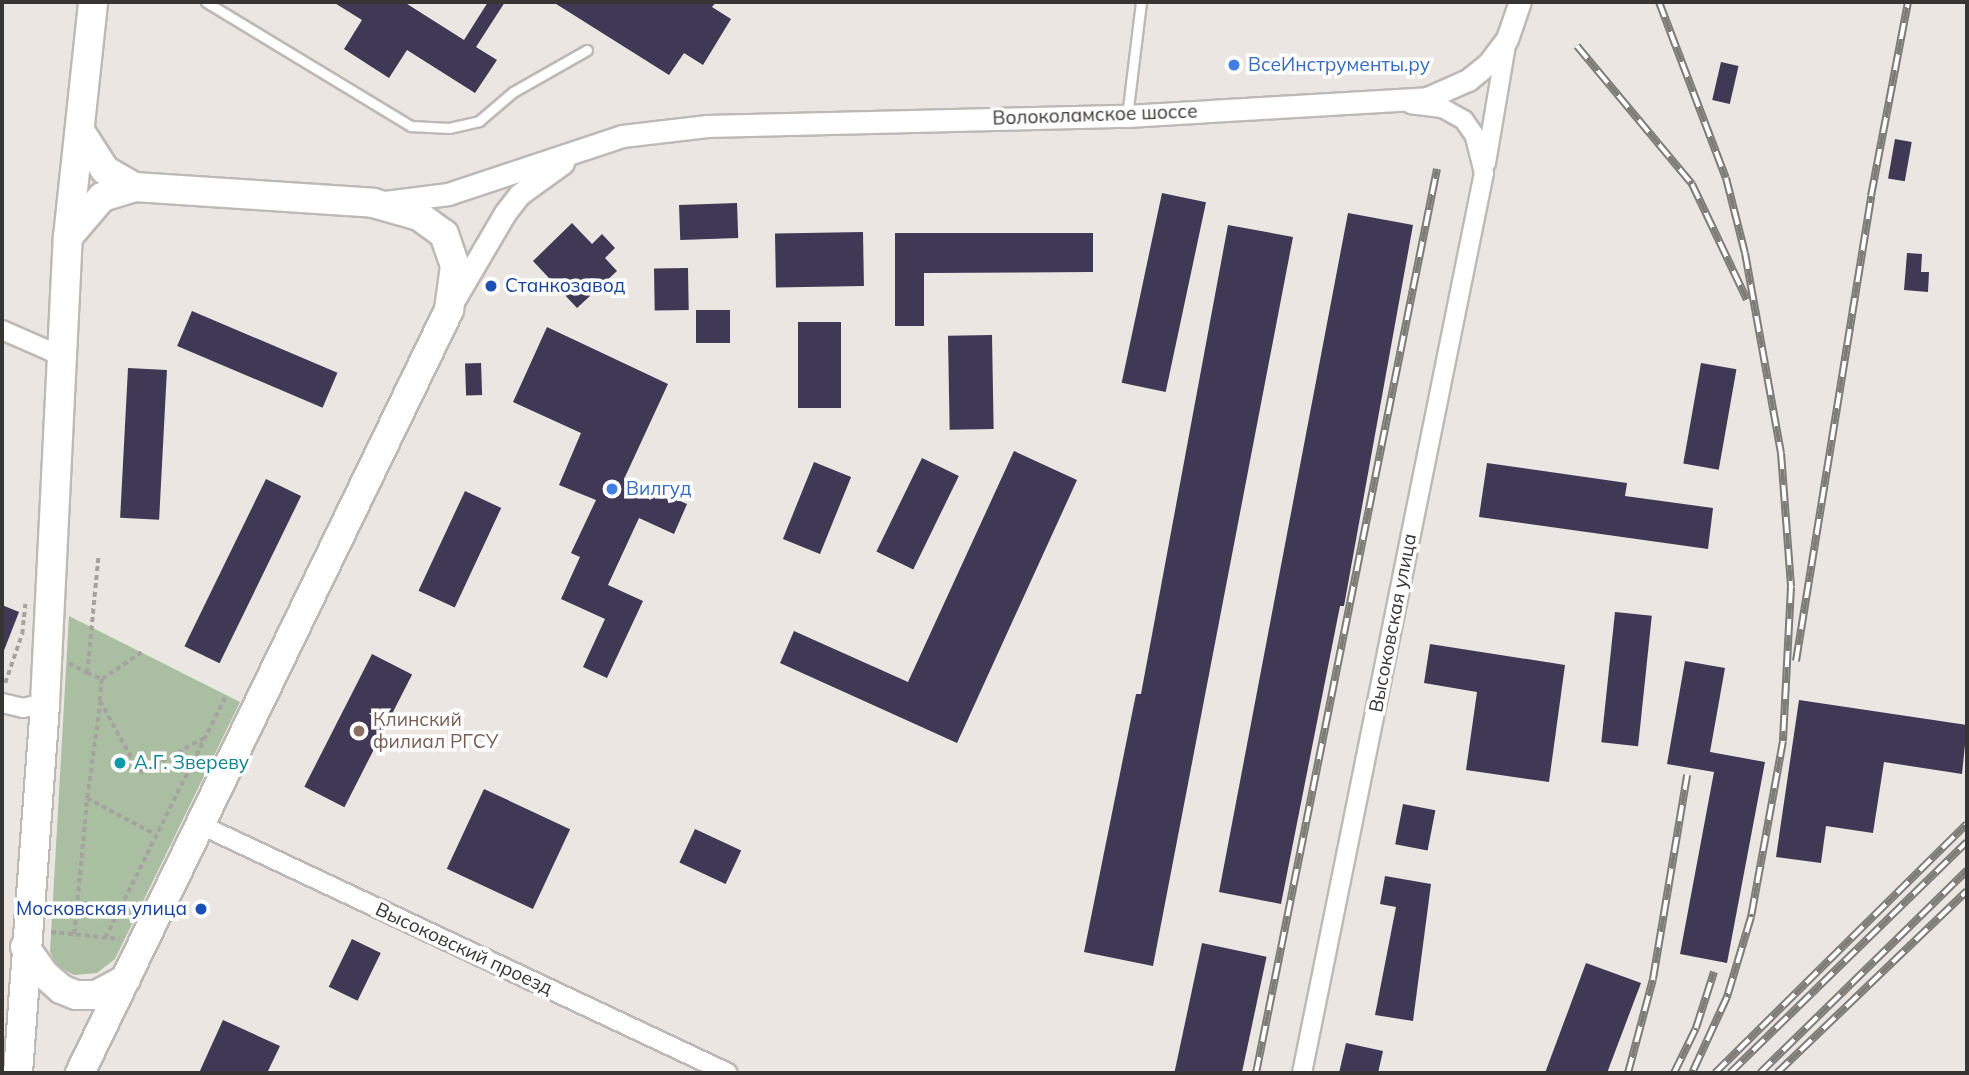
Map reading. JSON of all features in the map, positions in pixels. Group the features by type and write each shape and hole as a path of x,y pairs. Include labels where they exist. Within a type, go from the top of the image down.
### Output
{"highway":[{"path":"18,1073 23,1056 25,947 45,703 68,237 93,2"},
{"path":"79,131 105,170 135,187"},
{"path":"68,237 102,197 135,187 373,203 419,216 444,234 455,266 449,310 80,1073"},
{"path":"25,947 44,974 61,989 76,995 109,990 126,979"}],"street":[{"name":"Волоколамское шоссе","path":"373,203 448,194 622,136 707,126 1127,116 1397,102 1427,98 1468,80 1488,64 1507,40 1520,2"},
{"name":"Высоковская улица","path":"1302,1073 1484,173 1507,40"},
{"name":"Высоковская улица","path":"1397,102 1442,108 1464,120 1475,136 1484,173"},
{"name":"Волоколамское шоссе","path":"449,310 520,194 567,161 622,136"},
{"path":"2,330 52,352 63,351"},
{"path":"2,703 23,708 45,703"},
{"name":"Высоковский проезд","path":"201,825 705,1068 728,1073"}],"lane":[{"path":"206,2 411,125 449,128 479,121 513,92 587,50"},
{"path":"1127,116 1141,2"}],"path":[{"path":"87,673 98,558"},
{"path":"74,934 87,798 103,679 142,652"},
{"path":"69,663 103,679"},
{"path":"105,937 226,695"},
{"path":"100,701 140,773 206,737"},
{"path":"87,798 156,835"},
{"path":"51,932 126,940"}],"green space":[{"path":"69,616 240,702 115,959 97,973 74,975 57,966 50,952"},
{"path":"92,808 146,838 103,924 81,921"}],"building":[{"path":"333,2 404,2 464,40 488,2 505,2 476,47 497,60 475,93 407,50 389,78 344,49 362,20"},
{"path":"553,2 716,2 712,7 731,19 703,65 684,53 669,75"},
{"path":"1721,62 1739,66 1730,104 1712,100"},
{"path":"1895,139 1912,142 1905,181 1888,178"},
{"path":"1162,193 1206,202 1166,392 1122,383"},
{"path":"737,203 738,238 680,240 679,205"},
{"path":"1348,213 1413,225 1344,606 1340,606 1281,904 1219,892"},
{"path":"572,223 592,244 602,234 615,248 605,258 617,271 577,308 533,261"},
{"path":"1228,225 1293,237 1153,966 1084,952 1136,694 1141,694"},
{"path":"863,232 864,286 776,288 775,234"},
{"path":"895,233 1093,233 1093,272 924,273 924,326 895,326"},
{"path":"1907,253 1922,254 1921,272 1929,272 1928,292 1904,290"},
{"path":"688,268 689,310 655,311 654,269"},
{"path":"696,310 730,310 730,343 696,343"},
{"path":"192,311 337,373 323,408 177,346"},
{"path":"798,322 841,322 841,408 798,408"},
{"path":"547,327 668,384 625,477 687,504 674,534 639,518 608,585 643,601 607,678 583,667 605,619 561,599 580,557 571,553 596,500 559,485 581,433 513,402"},
{"path":"992,335 994,429 950,430 948,336"},
{"path":"481,363 482,395 466,396 465,364"},
{"path":"1701,363 1736,369 1719,470 1683,463"},
{"path":"128,368 167,370 159,520 120,518"},
{"path":"1014,451 1077,480 957,743 780,663 794,631 908,682"},
{"path":"922,458 959,476 913,569 876,551"},
{"path":"814,462 851,477 820,554 783,539"},
{"path":"1487,463 1627,483 1625,496 1713,508 1708,549 1479,517"},
{"path":"266,479 301,496 220,663 184,646"},
{"path":"465,491 501,508 455,608 419,591"},
{"path":"2,605 19,612 3,653 2,652"},
{"path":"1615,612 1652,616 1638,746 1601,742"},
{"path":"1430,644 1565,665 1549,782 1466,770 1477,692 1424,683"},
{"name":"Клинский филиал РГСУ","path":"372,654 412,674 344,807 304,787"},
{"path":"1685,661 1725,668 1710,752 1765,762 1727,963 1680,954 1714,772 1667,764"},
{"path":"1799,700 1967,725 1962,774 1884,762 1873,833 1826,826 1821,863 1776,857"},
{"path":"484,789 570,829 533,909 447,869"},
{"path":"1403,804 1435,810 1428,851 1395,844"},
{"path":"695,829 741,851 726,884 679,863"},
{"path":"1385,876 1431,884 1413,1021 1375,1015 1396,907 1380,904"},
{"path":"352,939 381,953 358,1001 329,987"},
{"path":"1202,943 1267,957 1242,1073 1174,1073"},
{"path":"1586,963 1641,983 1607,1073 1545,1073"},
{"path":"223,1020 280,1046 267,1073 199,1073"},
{"path":"1346,1043 1383,1051 1378,1073 1339,1073"}],"railway":[{"path":"1659,2 1726,178 1745,253 1781,453 1791,587 1783,741 1751,917 1727,997 1692,1073"},
{"path":"1796,661 1871,196 1908,2"},
{"path":"1577,46 1692,184 1747,300"},
{"path":"1256,1073 1437,169"},
{"path":"1628,1073 1653,979 1687,775"},
{"path":"1715,1073 1967,824"},
{"path":"1730,1073 1967,842"},
{"path":"1760,1073 1967,870"},
{"path":"1777,1073 1967,891"},
{"path":"1674,1073 1696,1028 1714,972"}],"place":[{"name":"ВсеИнструменты.ру","path":"1234,65"},
{"name":"Станкозавод","path":"491,286"},
{"name":"Вилгуд","path":"612,489"},
{"name":"Клинский филиал РГСУ","path":"359,731"},
{"name":"А.Г. Звереву","path":"120,763"},
{"name":"Московская улица","path":"201,909"}]}
